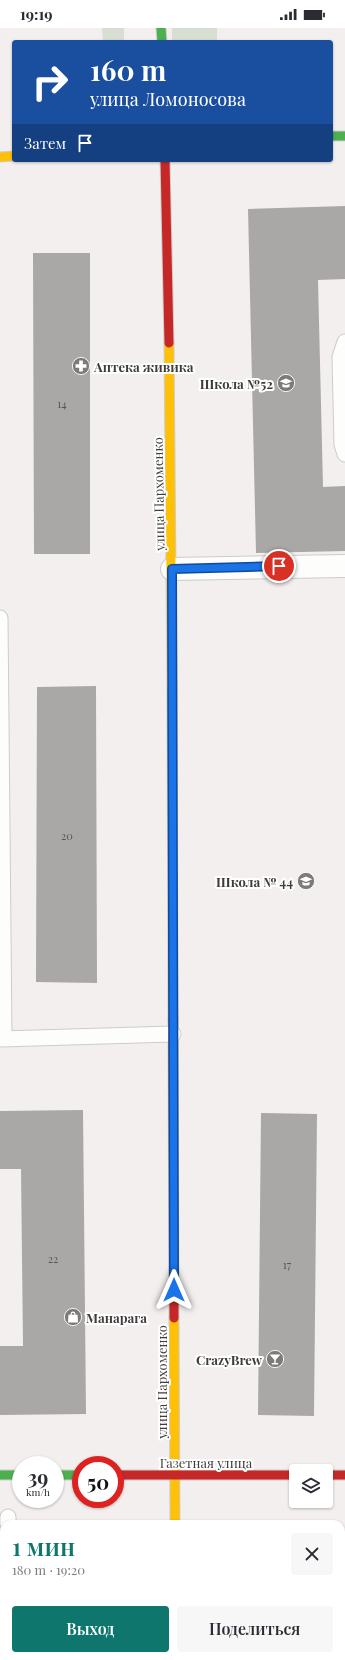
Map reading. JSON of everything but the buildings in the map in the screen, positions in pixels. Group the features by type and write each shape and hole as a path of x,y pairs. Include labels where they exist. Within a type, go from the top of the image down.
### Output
{"main road":[{"path":"162,28 162,40"},
{"path":"333,136 345,136"},
{"path":"0,157 12,156"},
{"name":"улица Пархоменко","path":"165,162 172,569 175,1520"},
{"path":"0,1475 12,1475"},
{"name":"Газетная улица","path":"124,1475 289,1475"},
{"path":"333,1475 345,1475"}],"street":[{"path":"172,569 345,566"}],"lane":[{"path":"345,342 340,357 342,444 345,454"},
{"path":"0,618 2,1039 173,1034"}],"shaded area":[{"path":"102,28 124,28 124,40 103,40"},
{"path":"172,28 217,28 217,40 172,40"}],"traffic: fast":[{"path":"161,28 162,40"},
{"path":"333,136 345,136"},
{"path":"172,689 173,1020"},
{"path":"0,1475 12,1475"},
{"path":"64,1475 72,1475"}],"traffic: slow":[{"path":"0,157 12,156"},
{"path":"169,343 172,689"},
{"path":"174,1318 175,1520"}],"traffic: jam":[{"path":"165,162 169,343"},
{"path":"173,1020 174,1318"},
{"path":"124,1475 289,1475"},
{"path":"333,1475 345,1475"}],"place":[{"name":"Аптека живика","path":"81,366"},
{"name":"Школа №52","path":"286,383"},
{"name":"Школа № 44","path":"306,881"},
{"name":"Манарага","path":"73,1317"},
{"name":"CrazyBrew","path":"275,1359"}],"route":[{"path":"174,1290 172,569 279,566"}]}
